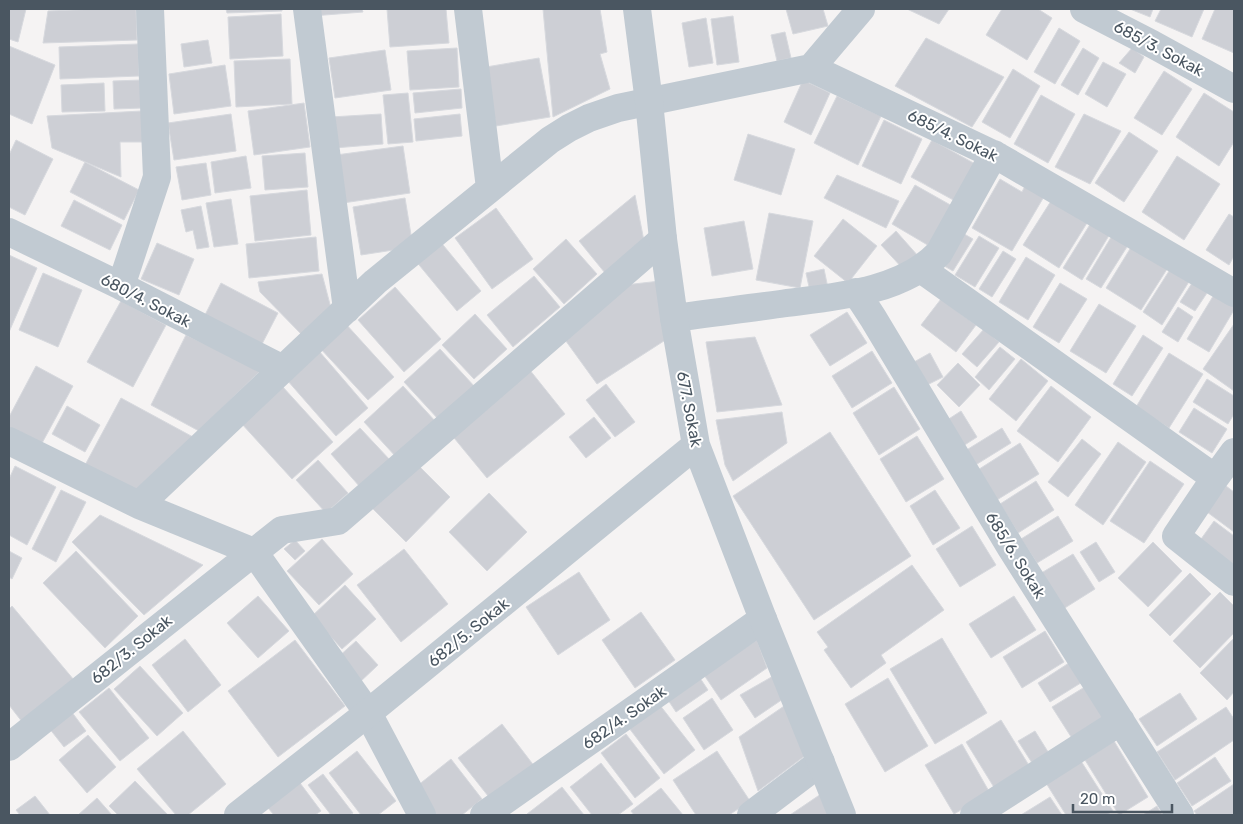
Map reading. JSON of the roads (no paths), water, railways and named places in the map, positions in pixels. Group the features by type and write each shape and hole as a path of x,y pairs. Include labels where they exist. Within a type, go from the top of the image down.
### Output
{"street":[{"path":"121,286 157,177 150,9"},
{"path":"307,9 347,309"},
{"path":"468,9 490,188"},
{"name":"677. Sokak","path":"637,9 663,239 674,318 696,445 763,620 842,815"},
{"path":"139,505 376,282 550,140 589,118 618,108 811,68 861,9"},
{"name":"685/3. Sokak","path":"1084,9 1234,89"},
{"name":"685/4. Sokak","path":"811,68 994,154 1234,293"},
{"path":"674,318 838,297 896,282 904,278 921,269 940,253 994,154"},
{"name":"680/4. Sokak","path":"9,232 121,286 283,369"},
{"name":"682/3. Sokak","path":"10,744 282,530 338,521 663,239"},
{"path":"921,269 1216,478"},
{"name":"685/6. Sokak","path":"856,292 1011,548 1180,815"},
{"path":"9,441 139,505 254,552 368,714 422,815"},
{"name":"682/5. Sokak","path":"238,815 368,714 696,445"},
{"path":"1234,452 1176,536 1234,582"},
{"name":"682/4. Sokak","path":"484,815 763,620"},
{"path":"974,815 1120,721"},
{"path":"751,815 821,762"}]}
